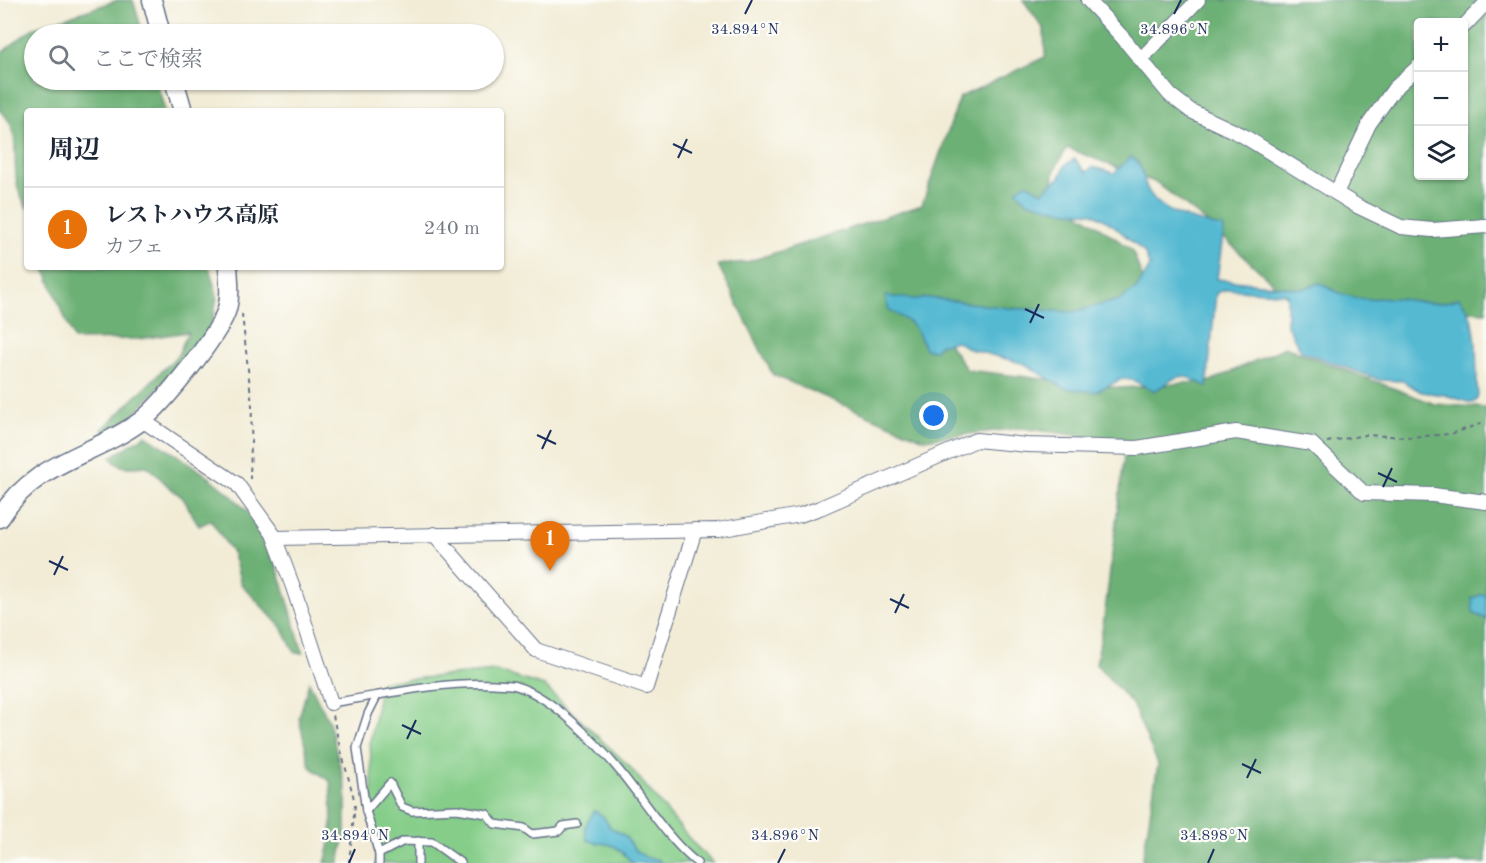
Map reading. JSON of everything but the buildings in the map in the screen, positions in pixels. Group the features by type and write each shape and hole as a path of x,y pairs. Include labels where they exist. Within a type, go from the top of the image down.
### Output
{"main road":[{"path":"152,0 158,24"},
{"path":"177,90 182,108"},
{"path":"0,518 20,490 49,469 142,420 168,393 215,335 226,311 230,291 228,270"}],"street":[{"path":"1088,0 1170,95 1191,111 1242,135 1357,206 1401,226 1432,230 1486,226"},
{"path":"1141,59 1198,0"},
{"path":"1468,22 1486,3"},
{"path":"1336,193 1369,124 1394,89 1414,71"},
{"path":"142,420 237,483 275,538 331,703"},
{"path":"275,538 718,530 820,508 976,440 1027,445 1137,448 1236,432 1312,444 1364,493 1433,495 1486,502"},
{"path":"434,534 536,650 646,687 695,530"}],"lane":[{"path":"331,703 477,683 516,686 554,706 597,745 658,821 697,863"},
{"path":"377,696 368,714 357,748 366,811 379,854 379,863"},
{"path":"366,811 390,783 402,807 412,811 457,809 487,814 495,824 524,828 532,834 559,831 563,826 577,824"},
{"path":"379,854 404,841 432,842 461,863"},
{"path":"418,841 418,863"}],"path":[{"path":"238,306 242,316 252,406 249,500"},
{"path":"1312,444 1365,435 1411,437 1451,434 1486,422"},
{"path":"331,703 340,753 346,767 355,804 349,863"}],"green space":[{"path":"118,0 133,0 140,24 47,24"},
{"path":"1023,0 1486,0 1486,312 1293,302 1210,225 1157,183 1067,148 1055,169 1051,193 1132,250 1147,290 1084,331 926,310 967,370 1122,388 1211,381 1285,347 1435,404 1486,408 1486,863 1142,863 1158,764 1132,704 1096,664 1104,619 1126,442 1021,428 924,439 773,375 718,265 747,262 922,205 960,97 1045,57 1044,29"},
{"path":"24,35 24,90 159,90 164,108 24,108 24,202 16,174 14,135 7,118 0,111 0,54"},
{"path":"45,270 210,270 217,296 212,326 137,412 108,434 102,430 178,355 188,332 139,339 74,340"},
{"path":"146,435 218,484 254,520 270,549 303,653 295,653 282,628 241,584 233,554 211,520 199,526 183,498 149,467 121,466 111,457"},
{"path":"495,671 544,686 629,766 693,843 713,863 376,863 370,742 381,682"},
{"path":"309,682 329,722 346,790 346,830 339,863 325,863 331,833 330,781 310,767 299,718"}],"water":[{"path":"1131,157 1140,167 1147,188 1161,205 1181,216 1224,228 1217,279 1303,289 1319,283 1342,294 1367,299 1388,298 1441,303 1459,298 1467,308 1475,331 1478,395 1476,401 1471,403 1445,395 1421,392 1403,381 1380,380 1301,351 1287,325 1287,294 1228,289 1216,293 1207,387 1191,378 1180,377 1155,391 1132,380 1122,379 1095,392 1064,388 1025,364 969,349 957,341 939,345 935,350 925,349 919,334 912,325 889,310 885,296 930,298 1009,308 1073,312 1120,300 1137,288 1150,267 1144,252 1113,225 1093,213 1060,210 1026,201 1016,190 1026,183 1042,192 1060,177 1066,164 1075,159 1086,172 1094,167 1114,173"},
{"path":"1486,593 1486,619 1473,613 1472,598"},
{"path":"594,811 603,816 610,827 625,836 635,850 661,863 632,863 615,847 587,840 585,827"}],"place":[{"name":"レストハウス高原","path":"550,571"}]}
